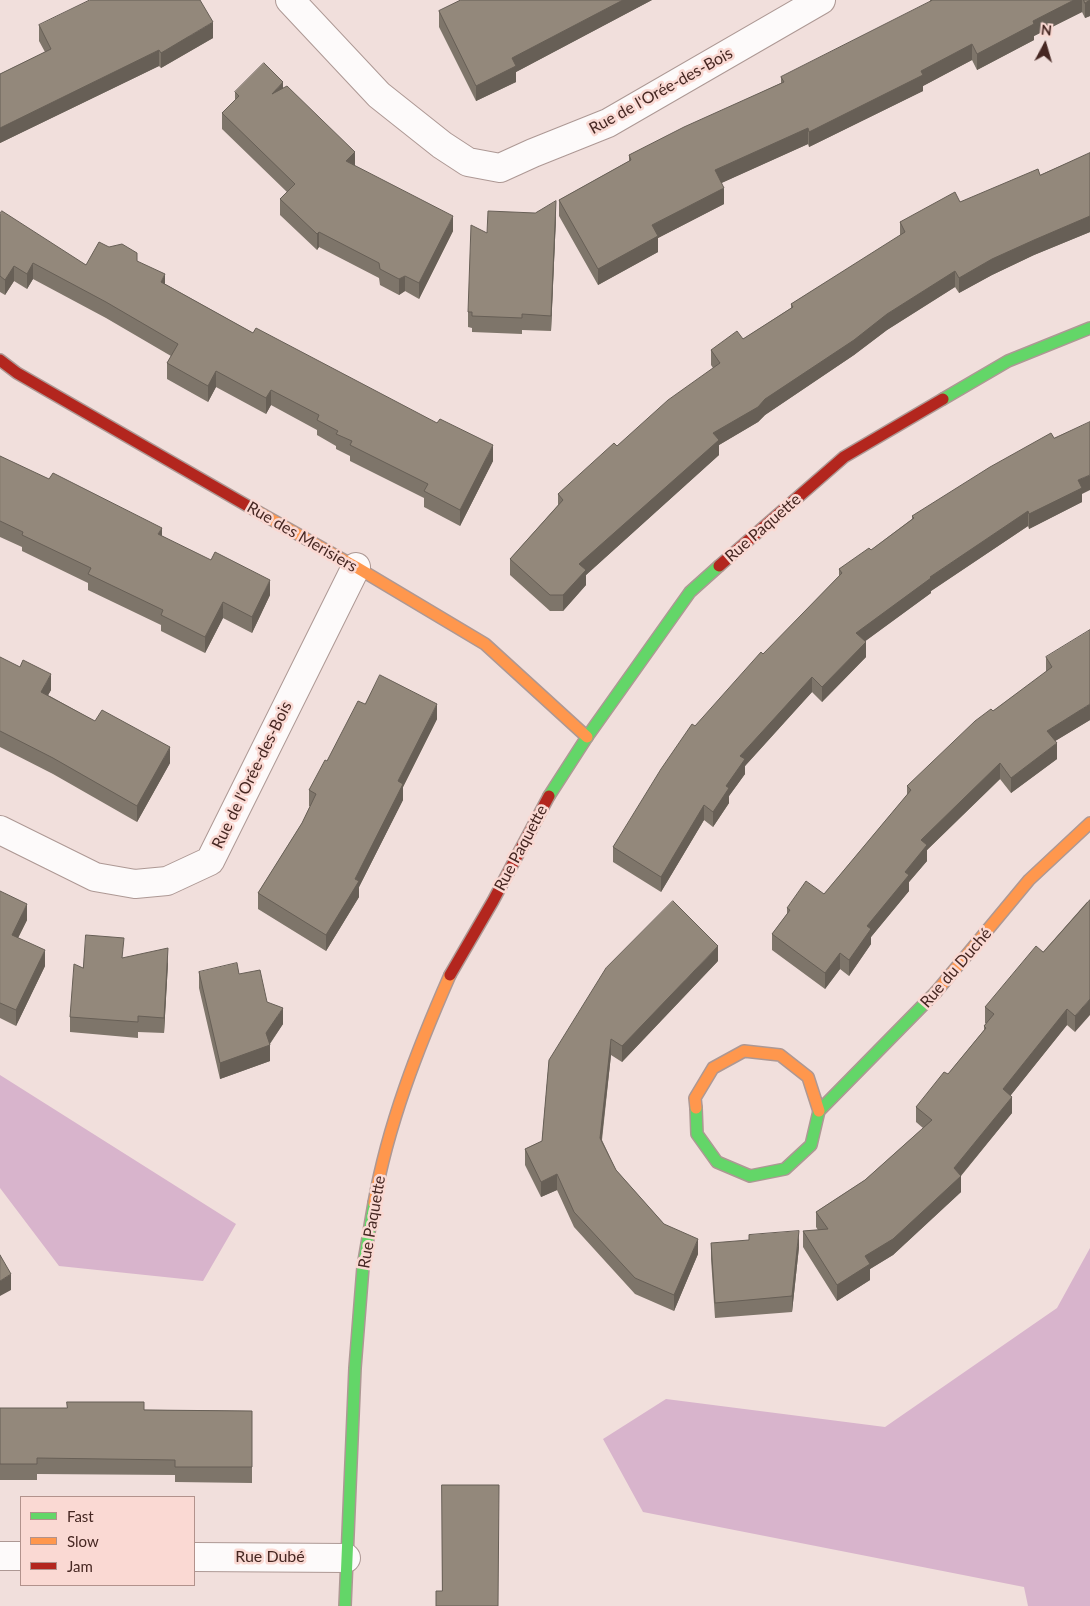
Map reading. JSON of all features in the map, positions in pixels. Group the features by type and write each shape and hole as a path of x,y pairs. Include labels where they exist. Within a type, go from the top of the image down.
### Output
{"street":[{"name":"Rue de l'Orée-des-Bois","path":"290,0 379,95 435,140 468,162 500,168 532,153 608,123 821,0"},
{"name":"Rue Paquette","path":"345,1606 355,1368 363,1267 378,1181 405,1090 430,1020 454,969 493,901 544,804 587,737 690,592 844,457 1008,361 1090,328"},
{"name":"Rue des Merisiers","path":"0,360 18,373 201,480 356,567 485,644 587,737"},
{"name":"Rue de l'Orée-des-Bois","path":"0,830 95,877 135,884 167,881 210,860 356,567"},
{"name":"Rue du Duché","path":"819,1110 934,995 1029,880 1090,823"},
{"path":"744,1051 780,1055 808,1077 819,1110 810,1145 785,1169 750,1176 717,1162 696,1134 695,1098 713,1068 744,1051"},
{"path":"0,1556 20,1556"},
{"name":"Rue Dubé","path":"195,1557 346,1558"}],"shaded area":[{"path":"0,1075 236,1224 203,1281 59,1266 0,1188"},
{"path":"1090,1248 1090,1606 1028,1606 1024,1587 643,1512 603,1439 666,1399 885,1427 1057,1308"}],"building":[{"path":"90,0 200,0 213,22 161,53 159,50 0,128 0,74 51,49 39,25"},
{"path":"461,0 623,0 512,58 516,66 476,86 439,11"},
{"path":"933,0 1074,0 1033,21 1034,24 977,54 972,44 921,71 923,75 809,132 808,128 715,170 724,188 652,225 658,236 598,269 559,200 631,160 629,155 684,127 784,82 781,77"},
{"path":"264,63 283,82 272,94 287,86 355,152 346,161 453,216 419,283 405,276 399,279 380,269 379,263 319,232 317,234 280,199 295,184 222,113 239,96 235,92"},
{"path":"1090,153 1090,216 992,259 959,278 955,271 887,314 854,340 765,399 758,407 713,433 719,440 579,564 586,570 563,595 550,595 510,559 563,500 558,494 614,443 617,446 668,400 720,363 711,350 737,331 743,339 793,307 791,304 905,232 900,222 955,192 960,202 1038,169 1040,175"},
{"path":"556,201 551,316 522,314 522,318 472,316 472,312 468,312 471,225 487,233 488,211 535,213"},
{"path":"2,211 86,265 99,242 109,247 122,244 137,253 137,261 165,274 161,282 253,333 256,328 437,423 440,419 493,445 460,510 424,491 428,484 350,445 352,441 336,434 338,431 317,420 319,415 271,390 266,398 216,371 208,386 167,363 178,344 106,302 33,263 27,274 14,266 5,280 0,276 0,214"},
{"path":"1090,422 1090,475 1078,480 1082,488 1029,514 1028,511 930,577 856,633 866,642 822,687 812,677 740,756 745,759 726,786 729,788 713,812 704,805 661,877 613,847 661,769 692,724 695,726 761,652 763,654 842,573 839,569 869,548 871,550 914,518 912,516 990,467 1051,433 1054,438"},
{"path":"0,456 49,479 53,473 162,528 158,534 211,560 215,552 270,580 252,617 223,602 205,637 161,615 163,610 88,574 91,568 22,535 23,532 0,521"},
{"path":"1090,630 1090,704 1047,731 1057,743 1011,778 1000,763 921,840 927,845 905,872 909,875 867,926 871,929 849,960 840,953 825,973 772,934 790,910 787,908 806,881 824,894 911,790 907,786 975,721 991,709 993,711 1052,667 1046,657"},
{"path":"0,657 20,667 23,660 51,674 41,692 95,721 102,710 170,747 137,806 53,758 0,731"},
{"path":"380,675 437,704 398,781 403,784 355,879 359,881 326,935 258,893 302,823 316,794 309,790 325,760 327,761 358,701 365,704"},
{"path":"0,891 27,904 12,935 45,950 16,1010 0,1003"},
{"path":"1090,900 1090,999 1075,1016 1067,1009 1003,1089 1012,1097 954,1168 961,1176 893,1239 865,1256 870,1264 837,1285 803,1231 828,1229 816,1212 865,1180 932,1120 916,1107 944,1072 948,1074 986,1028 984,1026 994,1014 985,1007 1036,946 1043,952"},
{"path":"673,901 718,946 622,1046 611,1039 600,1138 616,1170 664,1224 698,1239 674,1295 635,1278 574,1212 557,1174 541,1182 525,1149 542,1141 549,1060 606,968"},
{"path":"86,935 124,938 122,958 168,948 164,1018 138,1016 138,1022 70,1017 74,964 83,968"},
{"path":"237,963 239,974 260,970 267,1002 283,1008 266,1033 270,1045 220,1063 199,972"},
{"path":"799,1231 792,1296 715,1303 711,1243 749,1240 749,1235"},
{"path":"0,1255 11,1274 0,1281"},
{"path":"67,1402 144,1402 144,1410 252,1411 252,1467 175,1467 175,1460 37,1458 37,1464 0,1464 0,1408 67,1408"},
{"path":"442,1485 499,1485 498,1606 436,1606 436,1591 442,1591"}],"traffic: fast":[{"path":"943,399 1008,361 1090,328"},
{"path":"549,796 587,737 690,592 719,566"},
{"path":"696,1108 697,1134 717,1162 750,1176 785,1169 811,1145 819,1111 936,992"},
{"path":"345,1606 355,1368 363,1267 374,1203"}],"traffic: slow":[{"path":"253,509 356,567 485,644 587,737"},
{"path":"936,992 1029,880 1090,823"},
{"path":"374,1203 387,1144 405,1087 450,975"},
{"path":"696,1108 695,1098 713,1068 744,1051 780,1055 808,1077 819,1111"}],"traffic: jam":[{"path":"0,360 17,373 253,509"},
{"path":"719,566 844,457 943,399"},
{"path":"450,975 493,901 549,796"}]}
